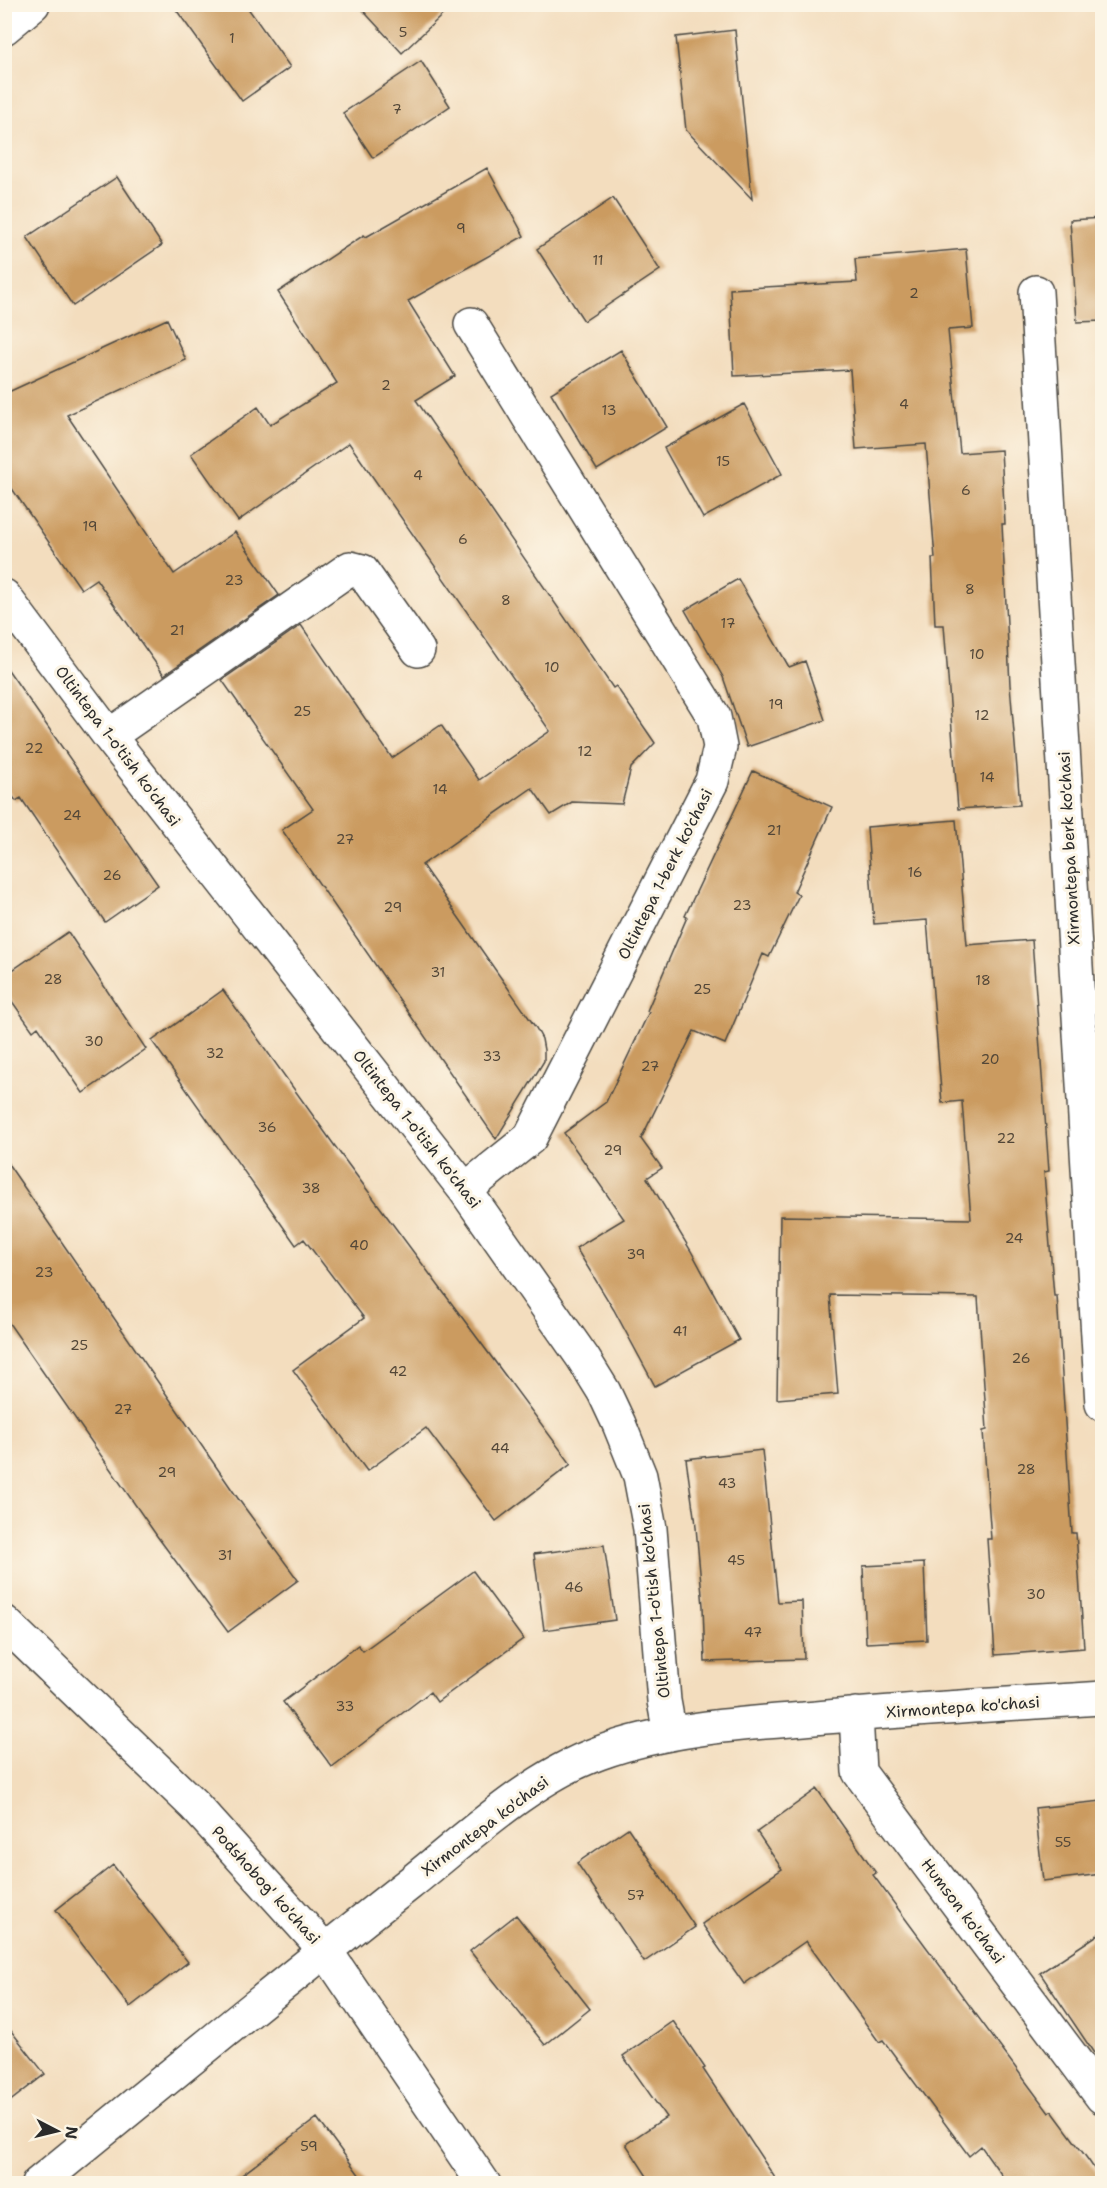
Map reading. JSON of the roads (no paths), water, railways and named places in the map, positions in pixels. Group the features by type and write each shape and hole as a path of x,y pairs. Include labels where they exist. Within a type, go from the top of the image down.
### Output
{"street":[{"path":"4,28 33,4"},
{"name":"Xirmontepa berk ko'chasi","path":"1036,292 1102,1404"},
{"name":"Oltintepa 1-berk ko'chasi","path":"465,1190 530,1138 712,781 720,747 714,717 471,324"},
{"path":"109,736 350,568 362,571 418,650"},
{"name":"Oltintepa 1-o'tish ko'chasi","path":"4,596 109,736 465,1190 583,1358 619,1424 640,1476 650,1528 664,1701 669,1734"},
{"name":"Podshobog' ko'chasi","path":"4,1622 194,1805 325,1950 484,2184"},
{"name":"Xirmontepa ko'chasi","path":"38,2184 325,1950 498,1813 539,1784 579,1761 601,1752 669,1734 727,1725 1102,1698"},
{"name":"Humson ko'chasi","path":"856,1714 860,1772 1102,2097"}]}
